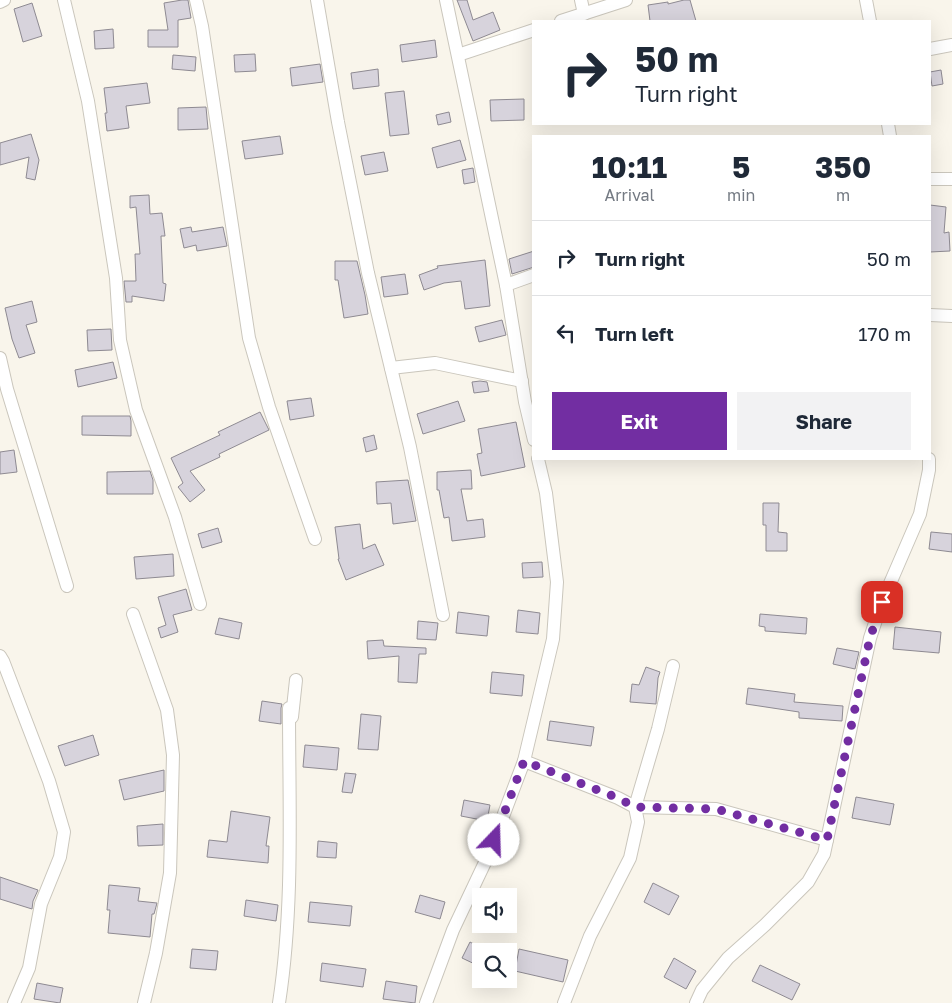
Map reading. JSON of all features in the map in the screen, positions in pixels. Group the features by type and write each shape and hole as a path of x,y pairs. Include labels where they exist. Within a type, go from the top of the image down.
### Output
{"street":[{"path":"0,2 4,0"},
{"path":"64,0 88,101 116,278 120,340 136,410 175,517 200,604"},
{"path":"196,0 202,26 249,338 269,407 316,539"},
{"path":"317,0 338,122 368,273 410,447 443,615"},
{"path":"446,0 506,285 522,381 531,413"},
{"path":"581,0 584,14"},
{"path":"564,20 626,0"},
{"path":"866,0 870,20"},
{"path":"458,55 532,31"},
{"path":"931,49 952,45"},
{"path":"931,179 952,180"},
{"path":"506,285 532,276"},
{"path":"931,315 952,316"},
{"path":"0,358 7,389 67,586"},
{"path":"391,368 435,363 522,381"},
{"path":"426,1003 453,930 488,856 524,761 553,639 557,582 546,493 538,460"},
{"path":"696,1003 702,990 728,958 765,925 808,882 824,854 870,638 882,602 920,514 929,470 929,460"},
{"path":"133,614 167,710 172,755 170,873 156,953 144,1003"},
{"path":"0,656 4,661 49,781 64,832 60,857 41,904 29,968 14,1003"},
{"path":"564,1003 590,936 630,858 638,822 635,807 658,729 673,666"},
{"path":"290,736 296,680"},
{"path":"279,1003 290,901 290,708"},
{"path":"524,761 618,798 635,807 716,809 827,840"}],"building":[{"path":"188,0 191,18 178,20 178,47 148,47 148,30 168,30 164,3"},
{"path":"457,0 467,0 473,20 493,12 500,30 473,41"},
{"path":"690,0 696,20 650,20 648,5 668,2 668,4"},
{"path":"32,3 42,36 23,42 14,9"},
{"path":"113,29 114,48 95,49 94,31"},
{"path":"435,40 437,57 402,62 400,45"},
{"path":"255,54 256,71 235,72 234,55"},
{"path":"173,55 196,57 195,71 172,69"},
{"path":"320,64 323,82 292,86 290,68"},
{"path":"378,69 379,86 353,89 351,73"},
{"path":"941,70 943,84 932,86 931,72"},
{"path":"147,83 150,103 126,106 129,128 107,131 104,88"},
{"path":"404,91 409,134 390,136 385,93"},
{"path":"524,99 524,120 491,121 490,100"},
{"path":"206,107 208,129 178,130 178,108"},
{"path":"449,112 451,122 438,125 436,115"},
{"path":"31,134 39,160 35,180 26,178 29,157 0,165 0,143"},
{"path":"280,136 283,154 245,159 242,141"},
{"path":"460,140 466,160 437,168 432,148"},
{"path":"384,152 388,171 365,175 361,156"},
{"path":"473,168 475,182 464,184 462,170"},
{"path":"149,195 150,214 162,213 165,236 161,236 163,283 166,284 164,301 132,296 132,302 126,302 124,281 136,281 135,254 140,254 136,207 130,208 130,196"},
{"path":"931,205 946,207 944,233 949,232 950,251 931,252"},
{"path":"191,227 192,232 223,227 227,246 197,251 196,245 184,248 180,229"},
{"path":"532,252 532,268 512,274 509,259"},
{"path":"485,260 490,306 465,309 461,281 444,283 424,290 419,275 438,268 437,266"},
{"path":"335,261 357,261 368,314 344,318 338,280 335,280"},
{"path":"405,274 408,294 384,297 381,277"},
{"path":"32,301 37,322 26,325 35,353 19,358 12,339 5,308"},
{"path":"502,320 506,335 479,342 475,327"},
{"path":"111,329 112,350 88,351 87,330"},
{"path":"113,362 117,378 78,387 75,370"},
{"path":"472,382 487,382 489,391 474,393"},
{"path":"311,398 314,416 290,420 287,401"},
{"path":"458,401 465,421 423,434 417,414"},
{"path":"260,412 269,430 219,454 220,457 190,471 205,490 190,502 178,487 183,483 171,458 220,435 218,432"},
{"path":"82,416 130,416 131,436 82,435"},
{"path":"516,422 525,467 481,476 477,454 482,453 478,429"},
{"path":"374,435 377,449 366,452 363,438"},
{"path":"14,450 17,472 0,474 0,452"},
{"path":"471,470 472,489 461,489 467,521 483,519 485,537 452,541 449,517 444,518 439,490 437,490 437,472"},
{"path":"150,471 153,480 153,494 107,494 107,472"},
{"path":"408,480 416,521 393,524 391,503 377,504 376,482"},
{"path":"763,503 779,503 778,532 787,533 787,551 766,551 766,525 763,525"},
{"path":"360,524 363,549 375,544 384,565 346,580 338,559 335,527"},
{"path":"218,528 222,542 202,548 198,534"},
{"path":"931,532 952,534 952,552 929,549"},
{"path":"173,554 174,576 136,579 134,557"},
{"path":"542,562 543,577 523,578 522,563"},
{"path":"186,589 192,610 173,615 178,632 161,638 158,628 166,625 158,597"},
{"path":"518,610 540,613 538,634 516,632"},
{"path":"458,612 489,616 487,636 456,633"},
{"path":"760,614 807,618 806,634 765,631 765,627 759,626"},
{"path":"219,618 242,623 239,639 215,634"},
{"path":"418,621 438,623 436,640 417,639"},
{"path":"895,627 941,632 939,653 893,649"},
{"path":"383,640 384,646 426,648 426,654 419,654 417,683 398,682 399,656 368,659 367,641"},
{"path":"837,648 859,652 855,669 833,664"},
{"path":"646,667 660,672 656,704 630,702 632,684 639,685"},
{"path":"492,672 524,675 522,696 490,693"},
{"path":"748,688 795,694 794,702 843,706 842,721 799,718 799,712 746,704"},
{"path":"262,701 282,704 281,724 259,721"},
{"path":"361,714 381,716 378,750 358,749"},
{"path":"550,721 594,727 591,746 547,740"},
{"path":"93,735 99,755 65,766 58,746"},
{"path":"305,745 339,748 337,770 303,767"},
{"path":"164,770 164,791 124,800 119,780"},
{"path":"345,773 356,774 352,793 342,792"},
{"path":"856,797 894,804 890,825 852,818"},
{"path":"464,800 490,805 487,821 461,816"},
{"path":"231,811 270,817 266,846 269,846 268,863 207,857 209,840 227,842"},
{"path":"163,824 163,845 138,846 137,826"},
{"path":"318,841 337,843 336,858 317,857"},
{"path":"0,877 38,890 32,909 0,899"},
{"path":"653,883 679,896 669,915 644,902"},
{"path":"109,885 140,888 138,901 157,903 154,914 152,914 150,937 108,933 110,910 107,910"},
{"path":"420,895 445,902 440,919 415,912"},
{"path":"246,900 278,905 276,921 244,916"},
{"path":"310,902 352,906 350,926 308,922"},
{"path":"470,942 472,943 472,963 462,958"},
{"path":"192,949 218,951 216,970 190,968"},
{"path":"519,949 568,960 563,982 517,971"},
{"path":"674,958 696,971 686,989 664,977"},
{"path":"322,963 366,969 363,987 320,981"},
{"path":"760,965 800,984 792,1000 752,981"},
{"path":"386,981 417,986 415,1003 383,999"},
{"path":"37,983 63,988 60,1003 34,999"}],"route":[{"path":"494,840 524,761 618,798 635,807 716,809 827,840 870,638 882,602"}]}
